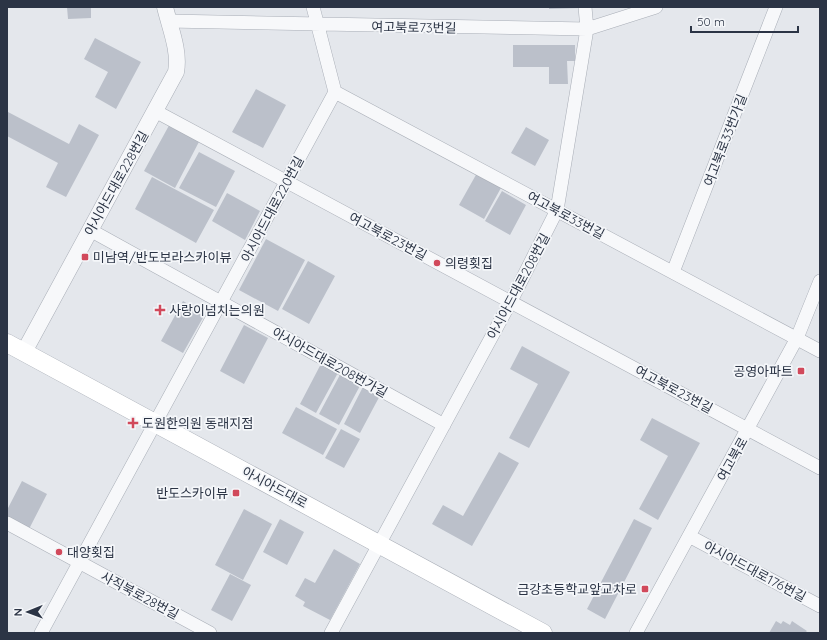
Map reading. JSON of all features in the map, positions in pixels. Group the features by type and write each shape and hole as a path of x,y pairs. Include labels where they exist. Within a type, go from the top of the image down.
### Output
{"main road":[{"name":"아시아드대로","path":"7,343 543,633"}],"street":[{"path":"314,7 334,92"},
{"name":"아시아드대로208번길","path":"331,633 511,301 557,210 587,29 584,7"},
{"name":"여고북로73번길","path":"166,14 318,25 587,29 656,7"},
{"name":"여고북로33번가길","path":"673,272 776,7"},
{"name":"아시아드대로228번길","path":"24,352 176,72 178,65 176,48 166,14"},
{"name":"여고북로33번길","path":"334,92 820,351"},
{"name":"아시아드대로220번길","path":"41,633 334,92"},
{"name":"여고북로23번길","path":"155,112 511,301 820,468"},
{"name":"아시아드대로208번가길","path":"90,230 444,425"},
{"name":"여고북로","path":"636,633 798,338 820,281"},
{"name":"사직북로28번길","path":"7,523 80,562 190,628 210,633"},
{"name":"아시아드대로176번길","path":"689,536 820,606"}],"building":[{"path":"67,7 91,7 91,18 68,19"},
{"path":"549,7 581,7 581,8 549,9"},
{"path":"95,38 141,62 116,109 95,97 108,72 84,59"},
{"path":"513,45 575,45 575,61 567,61 568,84 549,84 549,67 513,67"},
{"path":"256,89 286,105 263,148 232,132"},
{"path":"8,112 69,144 79,124 99,135 66,197 46,187 58,163 7,136"},
{"path":"172,120 202,136 175,188 144,171"},
{"path":"526,127 549,140 535,166 511,153"},
{"path":"199,152 235,171 216,207 179,188"},
{"path":"477,173 502,186 484,219 459,205"},
{"path":"152,177 214,210 196,243 135,209"},
{"path":"502,191 526,205 510,235 485,221"},
{"path":"227,193 260,211 245,240 212,221"},
{"path":"266,239 305,260 278,311 239,290"},
{"path":"308,261 335,276 309,324 282,309"},
{"path":"183,301 205,314 183,353 161,341"},
{"path":"244,325 268,338 244,384 220,371"},
{"path":"522,346 570,372 529,448 509,438 538,384 510,369"},
{"path":"323,360 340,369 316,413 300,404"},
{"path":"342,371 362,382 339,425 319,414"},
{"path":"367,379 384,388 360,433 344,424"},
{"path":"296,407 337,429 323,455 282,433"},
{"path":"652,418 700,443 658,520 639,509 668,456 640,440"},
{"path":"341,429 360,439 344,468 325,458"},
{"path":"499,452 519,463 472,546 432,524 443,505 463,516"},
{"path":"22,481 47,494 28,531 7,520 7,510"},
{"path":"244,509 272,524 243,580 215,565"},
{"path":"280,519 304,532 287,565 263,552"},
{"path":"634,519 652,528 605,619 587,609"},
{"path":"334,549 360,564 330,620 303,606 305,602 295,596 305,578 315,583"},
{"path":"230,574 251,585 232,621 211,610"},
{"path":"776,621 781,624 783,621 790,625 792,621 807,631 805,633 769,633"}],"place":[{"name":"미남역/반도보라스카이뷰","path":"85,257"},
{"name":"의령횟집","path":"437,263"},
{"name":"사랑이넘치는의원","path":"160,310"},
{"name":"공영아파트","path":"801,371"},
{"name":"도원한의원 동래지점","path":"133,423"},
{"name":"반도스카이뷰","path":"236,493"},
{"name":"대양횟집","path":"59,552"},
{"name":"금강초등학교앞교차로","path":"645,589"}]}
